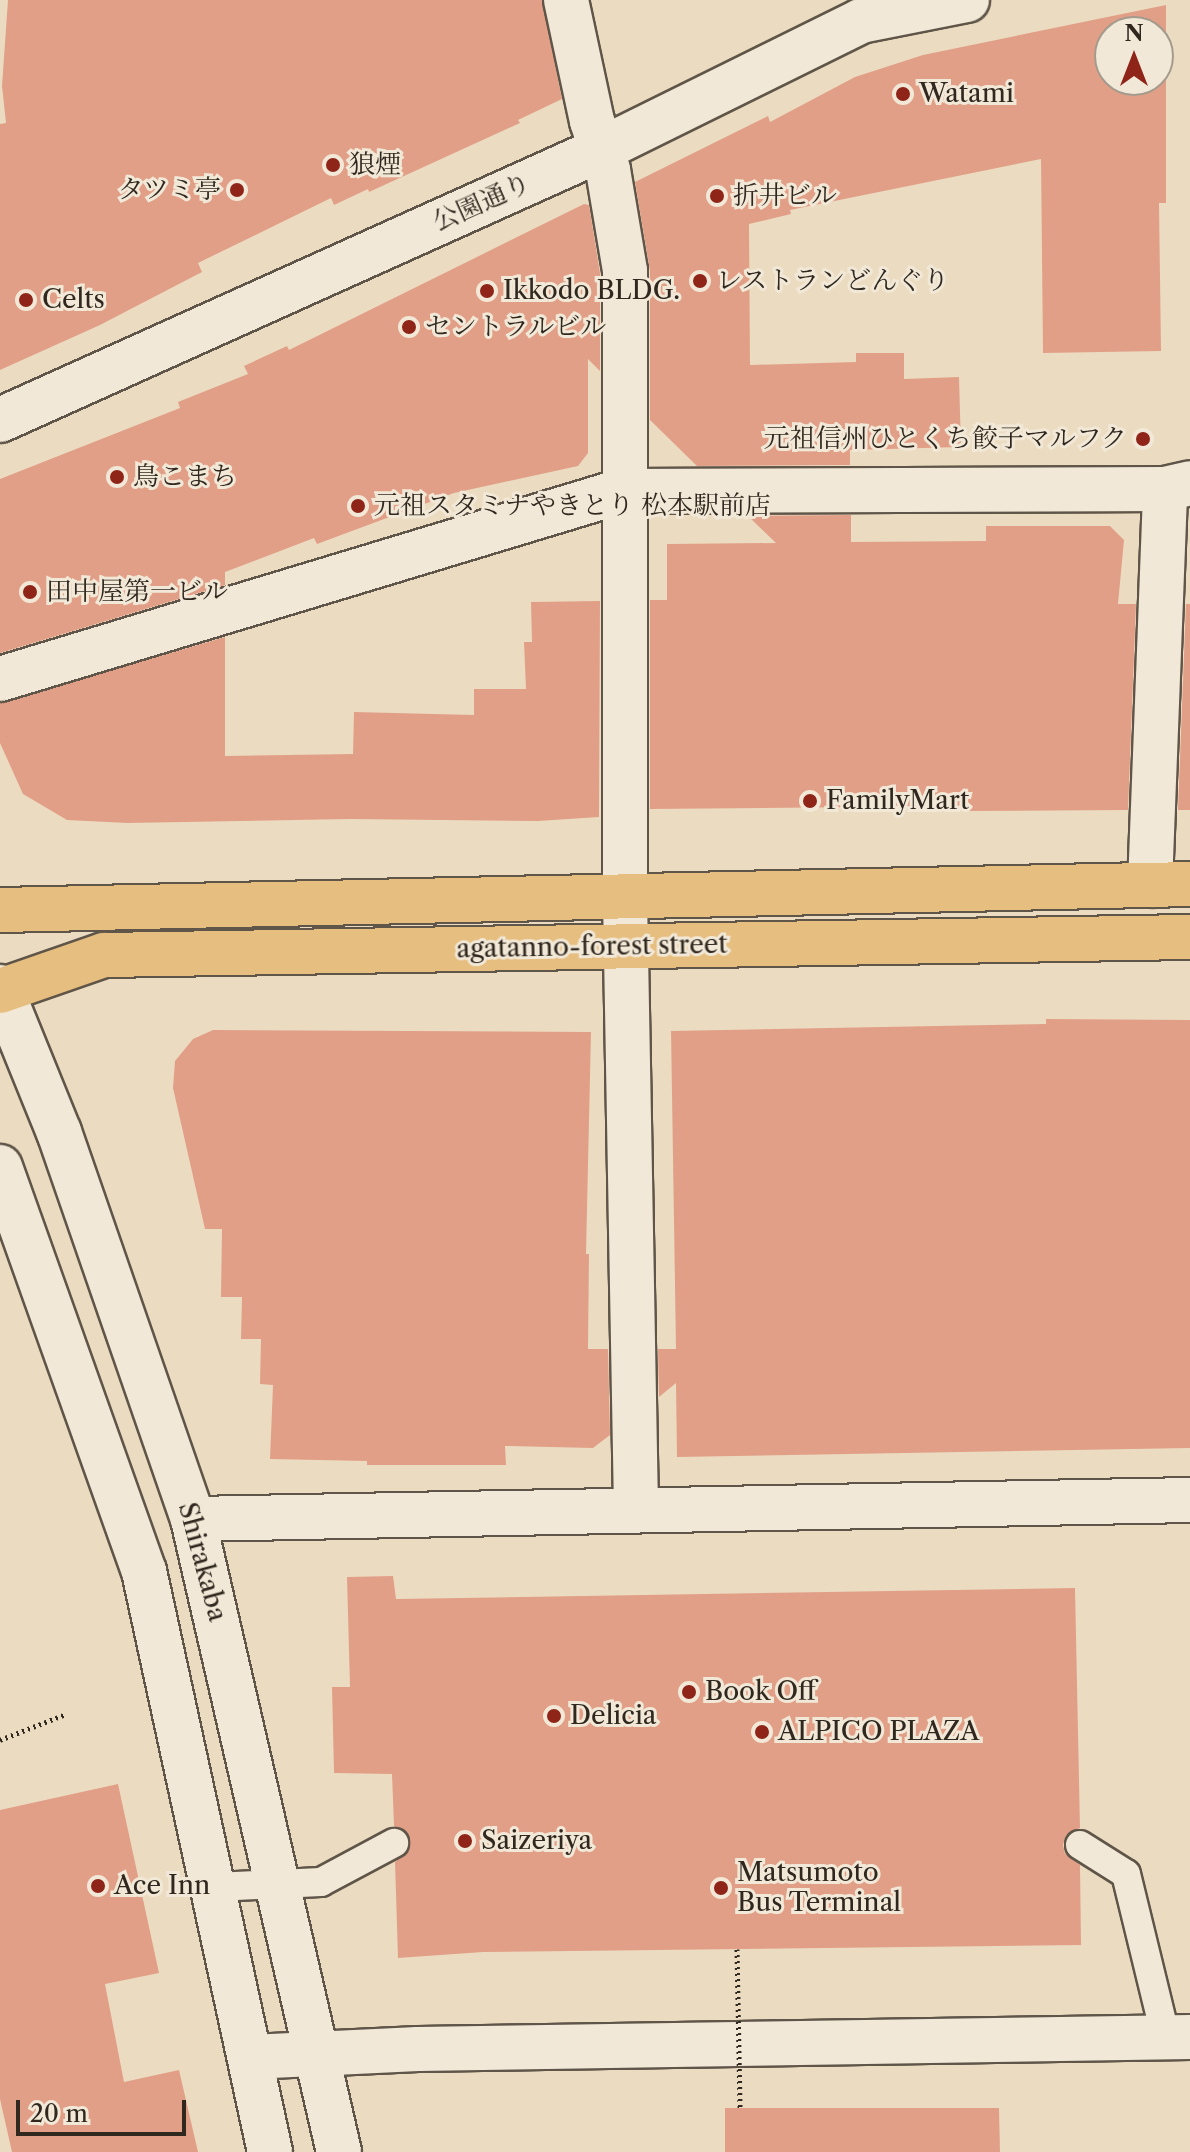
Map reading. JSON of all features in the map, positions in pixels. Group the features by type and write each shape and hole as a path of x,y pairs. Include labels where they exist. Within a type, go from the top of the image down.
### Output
{"highway":[{"name":"agatanno-forest street","path":"0,910 1170,884"},
{"name":"agatanno-forest street","path":"0,989 104,955 1190,937"}],"street":[{"path":"566,0 592,121 602,149 625,271 622,491 625,897 636,1508"},
{"name":"公園通り","path":"0,420 602,149 859,10 967,0"},
{"path":"0,679 622,491 1177,486 1170,884"},
{"name":"Shirakaba","path":"0,989 59,1132 193,1519 339,2152"},
{"path":"0,1167 144,1571 270,2152"},
{"path":"193,1519 636,1508 1190,1500"},
{"path":"250,2057 418,2049 1178,2038"}],"lane":[{"path":"214,1887 321,1882 394,1843"},
{"path":"1080,1845 1126,1874 1178,2038"}],"path":[{"path":"0,1740 66,1714"},
{"path":"737,1949 740,2108"}],"building":[{"path":"8,0 542,0 562,99 518,120 520,123 369,192 368,189 334,205 331,198 198,263 202,272 100,325 0,370 0,124 6,123 2,86"},
{"path":"1166,5 1166,16 1113,16"},
{"path":"1094,20 1094,96 1166,96 1166,203 1159,203 1161,351 1043,353 1041,159 790,210 791,214 749,224 750,365 856,362 856,353 904,353 904,379 959,377 961,447 850,450 850,465 697,466 650,420 650,271 635,182 768,116 770,122 855,77 923,55"},
{"path":"584,204 589,205 600,273 600,371 588,359 588,453 578,466 454,493 317,544 314,538 225,572 225,585 0,653 0,479 180,408 178,402 248,374 244,366 287,346 289,350"},
{"path":"851,515 851,542 986,541 986,526 1110,526 1124,540 1118,604 1136,604 1128,810 962,811 962,806 650,809 650,600 667,600 667,544 776,543 748,516"},
{"path":"600,601 599,817 538,821 350,819 127,823 67,820 23,794 0,743 0,703 225,637 225,756 353,754 354,712 474,715 474,689 526,689 524,642 532,642 531,602"},
{"path":"1186,604 1190,604 1190,810 1178,810"},
{"path":"1046,1019 1190,1020 1190,1448 677,1457 676,1383 659,1397 658,1349 676,1349 671,1031 1046,1024"},
{"path":"213,1030 591,1032 586,1254 589,1254 588,1349 608,1349 610,1435 593,1448 505,1446 506,1465 367,1465 367,1461 270,1459 273,1385 260,1384 261,1339 241,1339 242,1297 221,1297 222,1229 205,1229 173,1088 175,1061 193,1039"},
{"name":"ALPICO PLAZA","path":"393,1576 396,1599 1075,1588 1080,1828 1066,1835 1063,1845 1065,1854 1080,1865 1081,1945 483,1952 398,1958 395,1862 409,1851 409,1836 394,1826 392,1774 334,1773 332,1687 350,1687 347,1577"},
{"path":"118,1784 159,1973 105,1984 124,2082 179,2070 198,2152 12,2152 0,2099 0,1810"},
{"path":"725,2108 999,2108 1000,2152 725,2152"}],"place":[{"name":"Watami","path":"903,94"},
{"name":"狼煙","path":"333,165"},
{"name":"タツミ亭","path":"237,190"},
{"name":"折井ビル","path":"717,196"},
{"name":"レストランどんぐり","path":"700,281"},
{"name":"Ikkodo BLDG.","path":"487,291"},
{"name":"Celts","path":"26,300"},
{"name":"セントラルビル","path":"409,327"},
{"name":"元祖信州ひとくち餃子マルフク","path":"1143,439"},
{"name":"鳥こまち","path":"117,477"},
{"name":"元祖スタミナやきとり 松本駅前店","path":"358,506"},
{"name":"田中屋第一ビル","path":"30,592"},
{"name":"FamilyMart","path":"810,801"},
{"name":"Book Off","path":"689,1692"},
{"name":"Delicia","path":"554,1716"},
{"name":"ALPICO PLAZA","path":"762,1732"},
{"name":"Saizeriya","path":"465,1841"},
{"name":"Ace Inn","path":"98,1886"},
{"name":"Matsumoto Bus Terminal","path":"721,1888"}]}
